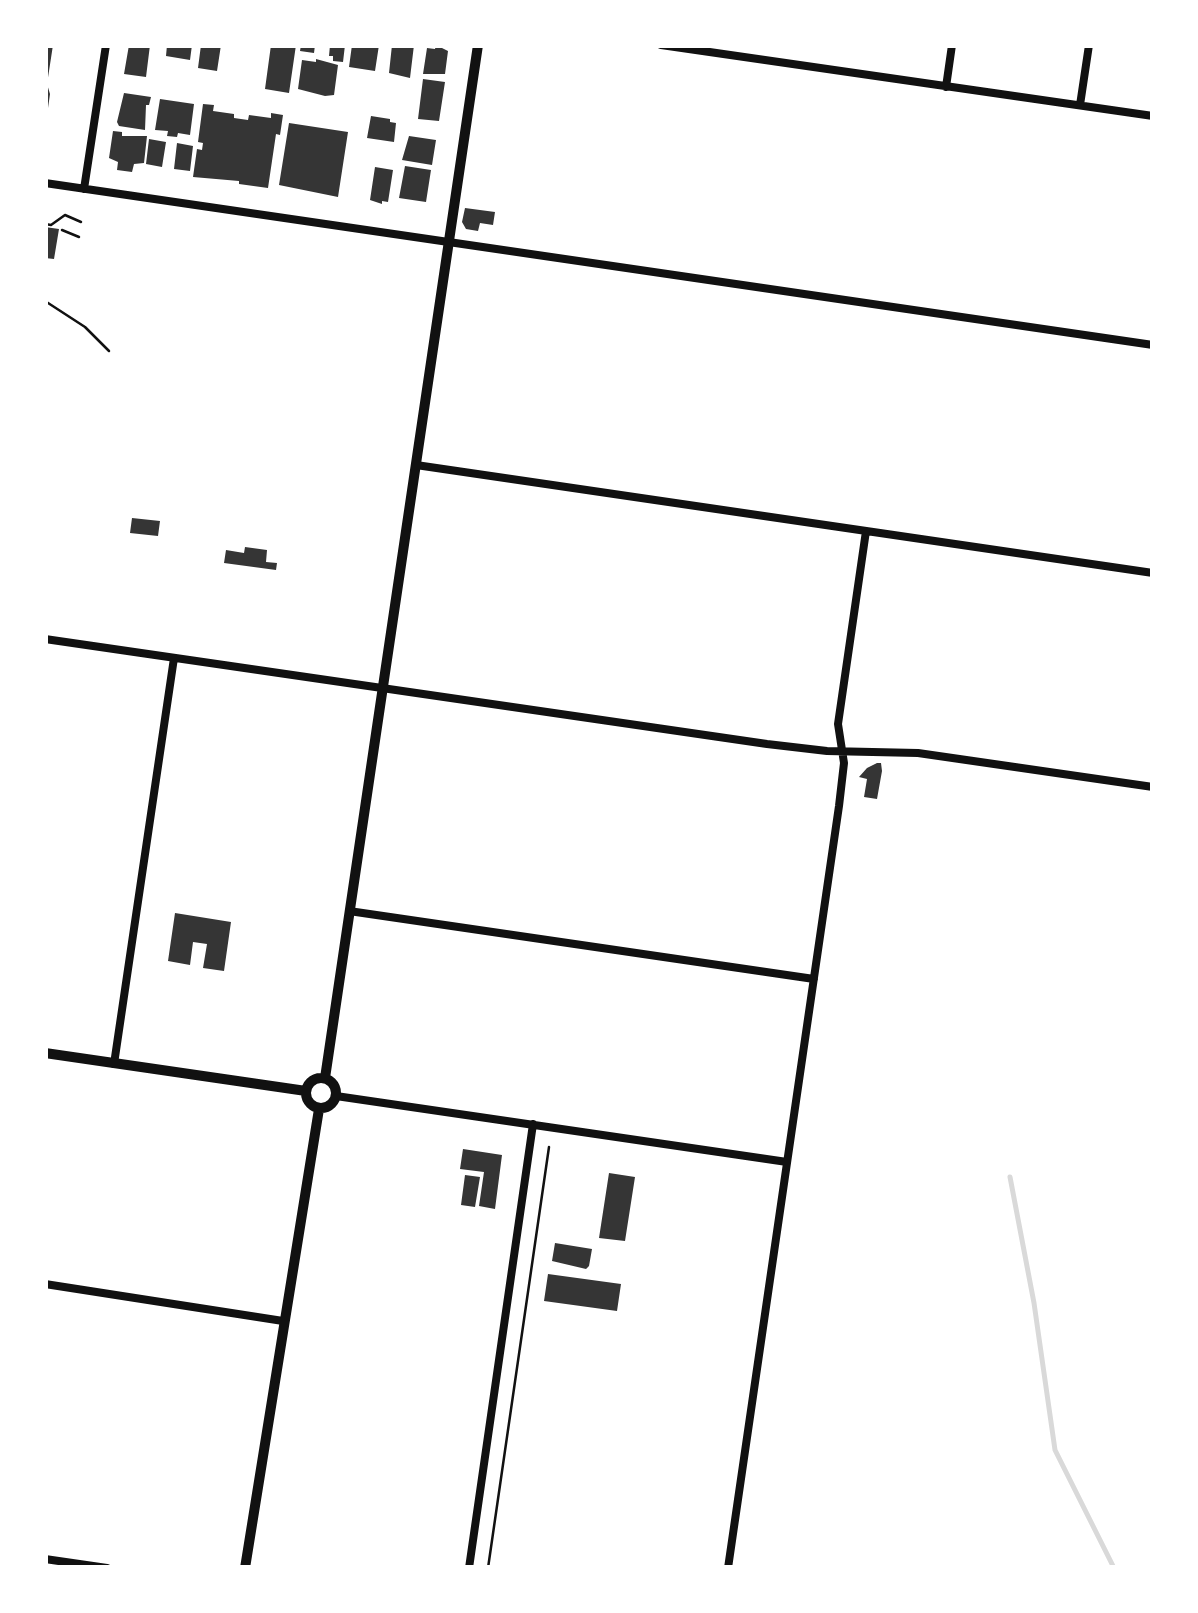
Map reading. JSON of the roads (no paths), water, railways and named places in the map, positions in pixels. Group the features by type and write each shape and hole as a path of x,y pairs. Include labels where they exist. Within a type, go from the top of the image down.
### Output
{"street":[{"path":"84,189 106,45"},
{"path":"325,1078 478,45"},
{"path":"661,45 1153,116"},
{"path":"946,86 952,45"},
{"path":"1080,106 1089,45"},
{"path":"45,183 1153,344"},
{"path":"416,465 1153,573"},
{"path":"728,1568 840,806 842,751 838,718 866,531"},
{"path":"45,639 767,744 918,754 1153,787"},
{"path":"114,1064 174,658"},
{"path":"350,911 814,979"},
{"path":"45,1054 306,1091"},
{"path":"325,1078 333,1083 336,1096 328,1107 320,1108 310,1104 306,1091 311,1082 325,1078"},
{"path":"336,1096 787,1162"},
{"path":"245,1568 320,1108"},
{"path":"469,1568 533,1124"},
{"path":"45,1284 284,1320"},
{"path":"45,1558 107,1568"}],"waterway":[{"path":"1010,1177 1034,1303 1055,1450 1114,1568"}]}
